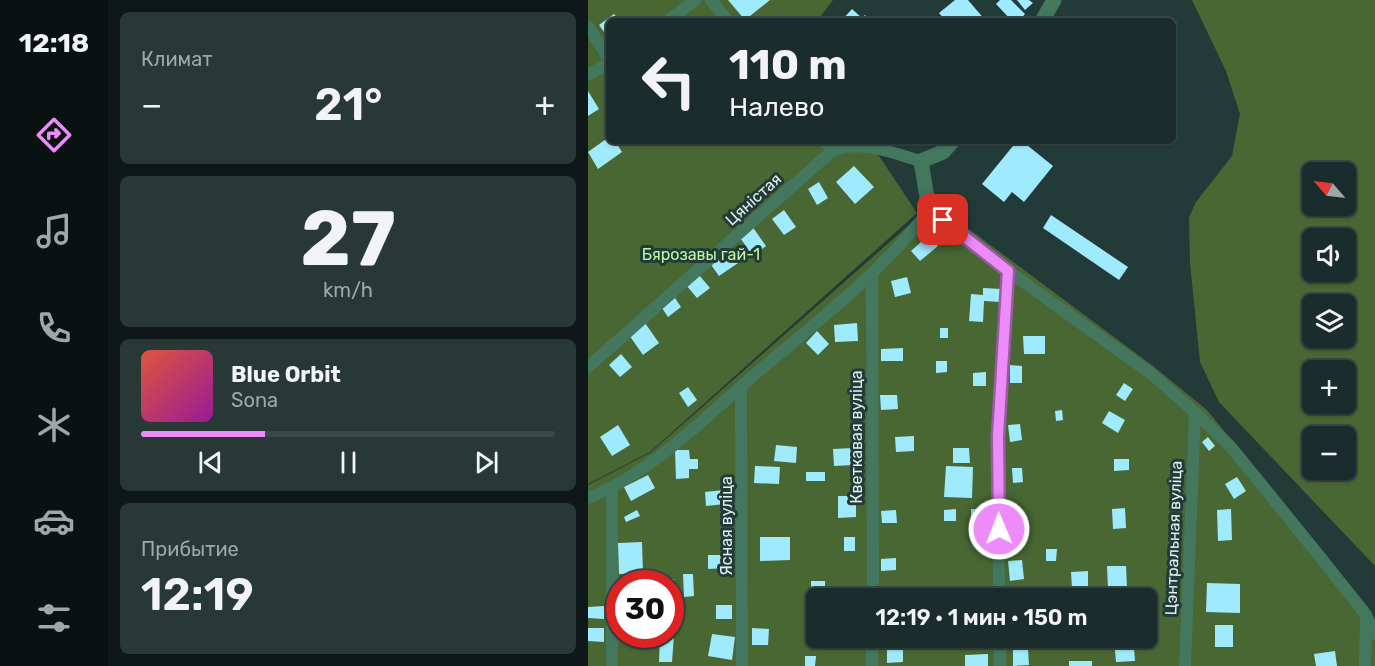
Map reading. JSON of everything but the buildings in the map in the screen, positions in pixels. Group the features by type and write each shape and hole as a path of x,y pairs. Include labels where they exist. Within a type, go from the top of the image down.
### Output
{"street":[{"path":"671,18 696,0"},
{"path":"711,0 726,18"},
{"path":"1044,18 1054,0"},
{"path":"588,26 606,56"},
{"path":"588,75 606,63"},
{"path":"828,146 855,145 875,148 921,161 943,152 950,144"},
{"name":"Цяністая","path":"588,367 828,146"},
{"path":"921,161 929,210 1008,271 1149,372 1195,412 1231,447 1366,615 1375,634"},
{"path":"588,498 612,488 656,461 872,274 911,234 929,210"},
{"path":"999,588 998,436 1008,271"},
{"name":"Кветкавая вуліца","path":"872,274 873,588"},
{"name":"Ясная вуліца","path":"741,386 742,666"},
{"name":"Цэнтральная вуліца","path":"1185,666 1195,412"},
{"path":"612,488 612,666"},
{"path":"1365,666 1366,615"},
{"path":"872,648 872,666"},
{"path":"1000,648 1000,666"}],"green space":[{"name":"Бярозавы гай-1","path":"588,0 833,0 819,18 606,18 606,144 871,144 917,213 650,452 588,484"},
{"path":"1192,0 1375,0 1375,566 1219,402 1200,362 1190,263 1189,218 1196,202 1232,156 1240,114 1226,71"},
{"path":"934,203 1153,366 1207,410 1368,607 1375,622 1375,666 588,666 588,485 650,453"}],"route":[{"path":"943,220 1008,271 998,436 999,529"}]}
